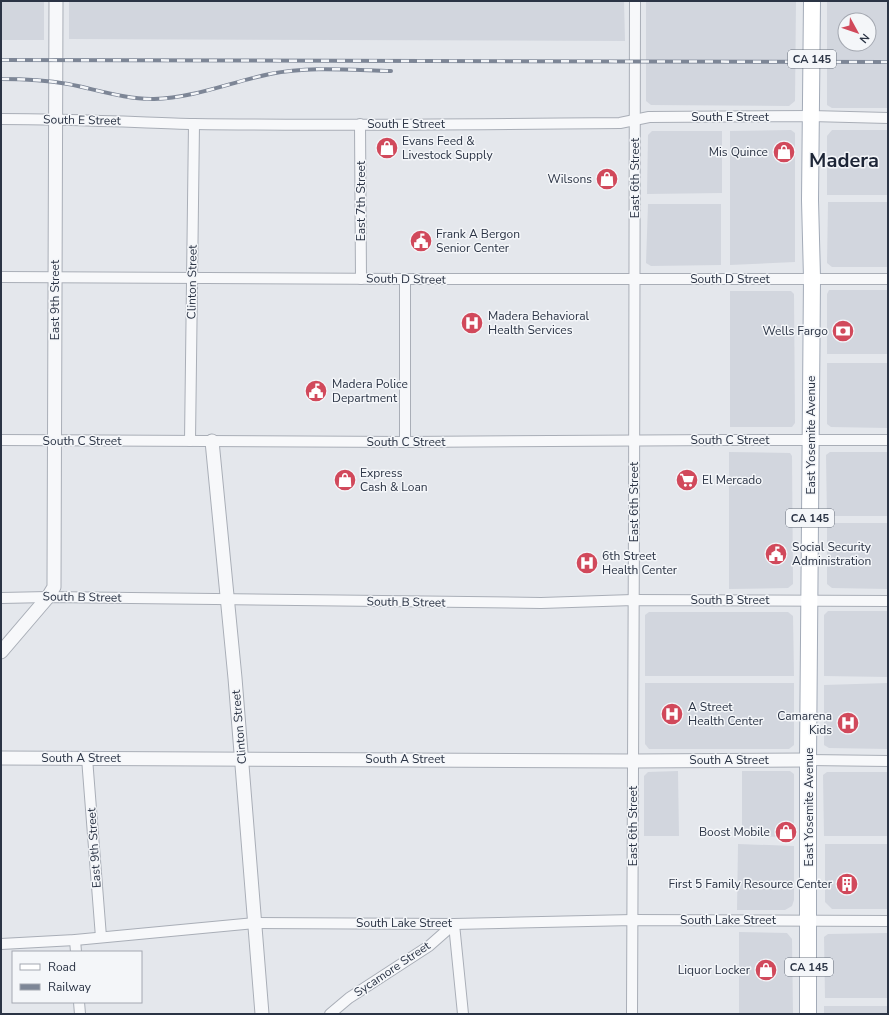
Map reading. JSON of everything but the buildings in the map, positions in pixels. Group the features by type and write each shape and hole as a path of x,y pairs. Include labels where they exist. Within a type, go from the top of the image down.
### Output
{"main road":[{"name":"East Yosemite Avenue","path":"808,1014 808,760 812,278 810,200 812,1"}],"street":[{"name":"East 9th Street","path":"48,597 54,587 56,1"},
{"name":"East 6th Street","path":"632,1014 635,1"},
{"name":"South E Street","path":"1,119 55,119 194,124 620,124 650,117 811,116 888,118"},
{"name":"Clinton Street","path":"190,441 194,124"},
{"name":"East 7th Street","path":"360,124 361,279"},
{"name":"South D Street","path":"1,277 888,279"},
{"path":"405,279 405,442"},
{"name":"South C Street","path":"1,440 405,442 888,440"},
{"name":"Clinton Street","path":"212,441 242,758 262,1014"},
{"path":"1,652 48,597"},
{"name":"South B Street","path":"1,598 48,597 541,603 633,600 888,601"},
{"name":"South A Street","path":"1,758 633,761 808,760"},
{"name":"East 9th Street","path":"87,758 101,937"},
{"path":"808,760 888,761"},
{"name":"South Lake Street","path":"1,944 75,940 255,923 454,924 632,920 888,921"},
{"path":"454,924 463,1014"},
{"name":"Sycamore Street","path":"330,1014 349,998 429,946 454,924"},
{"path":"75,940 76,951"},
{"path":"79,1003 80,1014"}],"shaded area":[{"path":"1,1 44,1 44,40 1,40"},
{"path":"69,1 624,1 625,41 69,39"},
{"path":"646,1 796,1 795,101 789,106 651,105 646,101"},
{"path":"827,1 888,1 888,108 832,108 827,105"},
{"path":"791,130 795,133 795,262 730,265 730,131"},
{"path":"832,130 888,130 888,195 827,195 827,136"},
{"path":"652,131 722,131 722,193 647,194 648,135"},
{"path":"828,202 888,202 888,267 832,267 827,263"},
{"path":"648,204 721,204 721,265 651,266 646,263"},
{"path":"829,290 888,290 888,354 827,354 827,294"},
{"path":"730,291 791,291 794,294 795,423 792,427 730,427"},
{"path":"827,363 888,363 888,428 831,427 827,424"},
{"path":"729,452 790,453 792,456 793,584 788,588 729,589"},
{"path":"830,452 888,452 888,516 827,516 826,455"},
{"path":"827,523 888,523 888,589 832,588 827,584"},
{"path":"828,611 888,611 888,677 824,676 824,615"},
{"path":"649,612 788,612 793,616 794,676 645,676 645,615"},
{"path":"645,683 794,683 794,745 789,749 649,749 645,744"},
{"path":"888,683 888,749 829,748 824,745 824,685"},
{"path":"678,771 679,836 644,836 644,776 648,772"},
{"path":"742,771 790,771 794,774 794,837 742,836"},
{"path":"827,772 888,772 888,836 824,836 823,775"},
{"path":"738,844 794,846 794,900 792,906 785,910 737,910"},
{"path":"825,844 888,844 888,909 832,909 825,902"},
{"path":"739,932 787,933 792,939 793,1014 739,1014"},
{"path":"888,933 888,998 825,998 824,937 828,934"},
{"path":"824,1006 888,1006 888,1014 824,1014"}],"railway":[{"path":"1,60 888,62"},
{"path":"1,79 68,84 133,98 154,99 184,96 255,77 300,70 330,69 391,71"}],"place":[{"name":"Evans Feed & Livestock Supply","path":"387,148"},
{"name":"Mis Quince","path":"784,152"},
{"name":"Wilsons","path":"607,179"},
{"name":"Frank A Bergon Senior Center","path":"421,241"},
{"name":"Madera Behavioral Health Services","path":"472,323"},
{"name":"Wells Fargo","path":"843,331"},
{"name":"Madera Police Department","path":"316,391"},
{"name":"Express Cash & Loan","path":"345,480"},
{"name":"El Mercado","path":"687,480"},
{"name":"Social Security Administration","path":"776,554"},
{"name":"6th Street Health Center","path":"587,563"},
{"name":"A Street Health Center","path":"672,714"},
{"name":"Camarena Kids","path":"848,723"},
{"name":"Boost Mobile","path":"786,832"},
{"name":"First 5 Family Resource Center","path":"847,884"},
{"name":"Liquor Locker","path":"766,970"}],"district":[{"name":"Madera","path":"844,160"}]}
